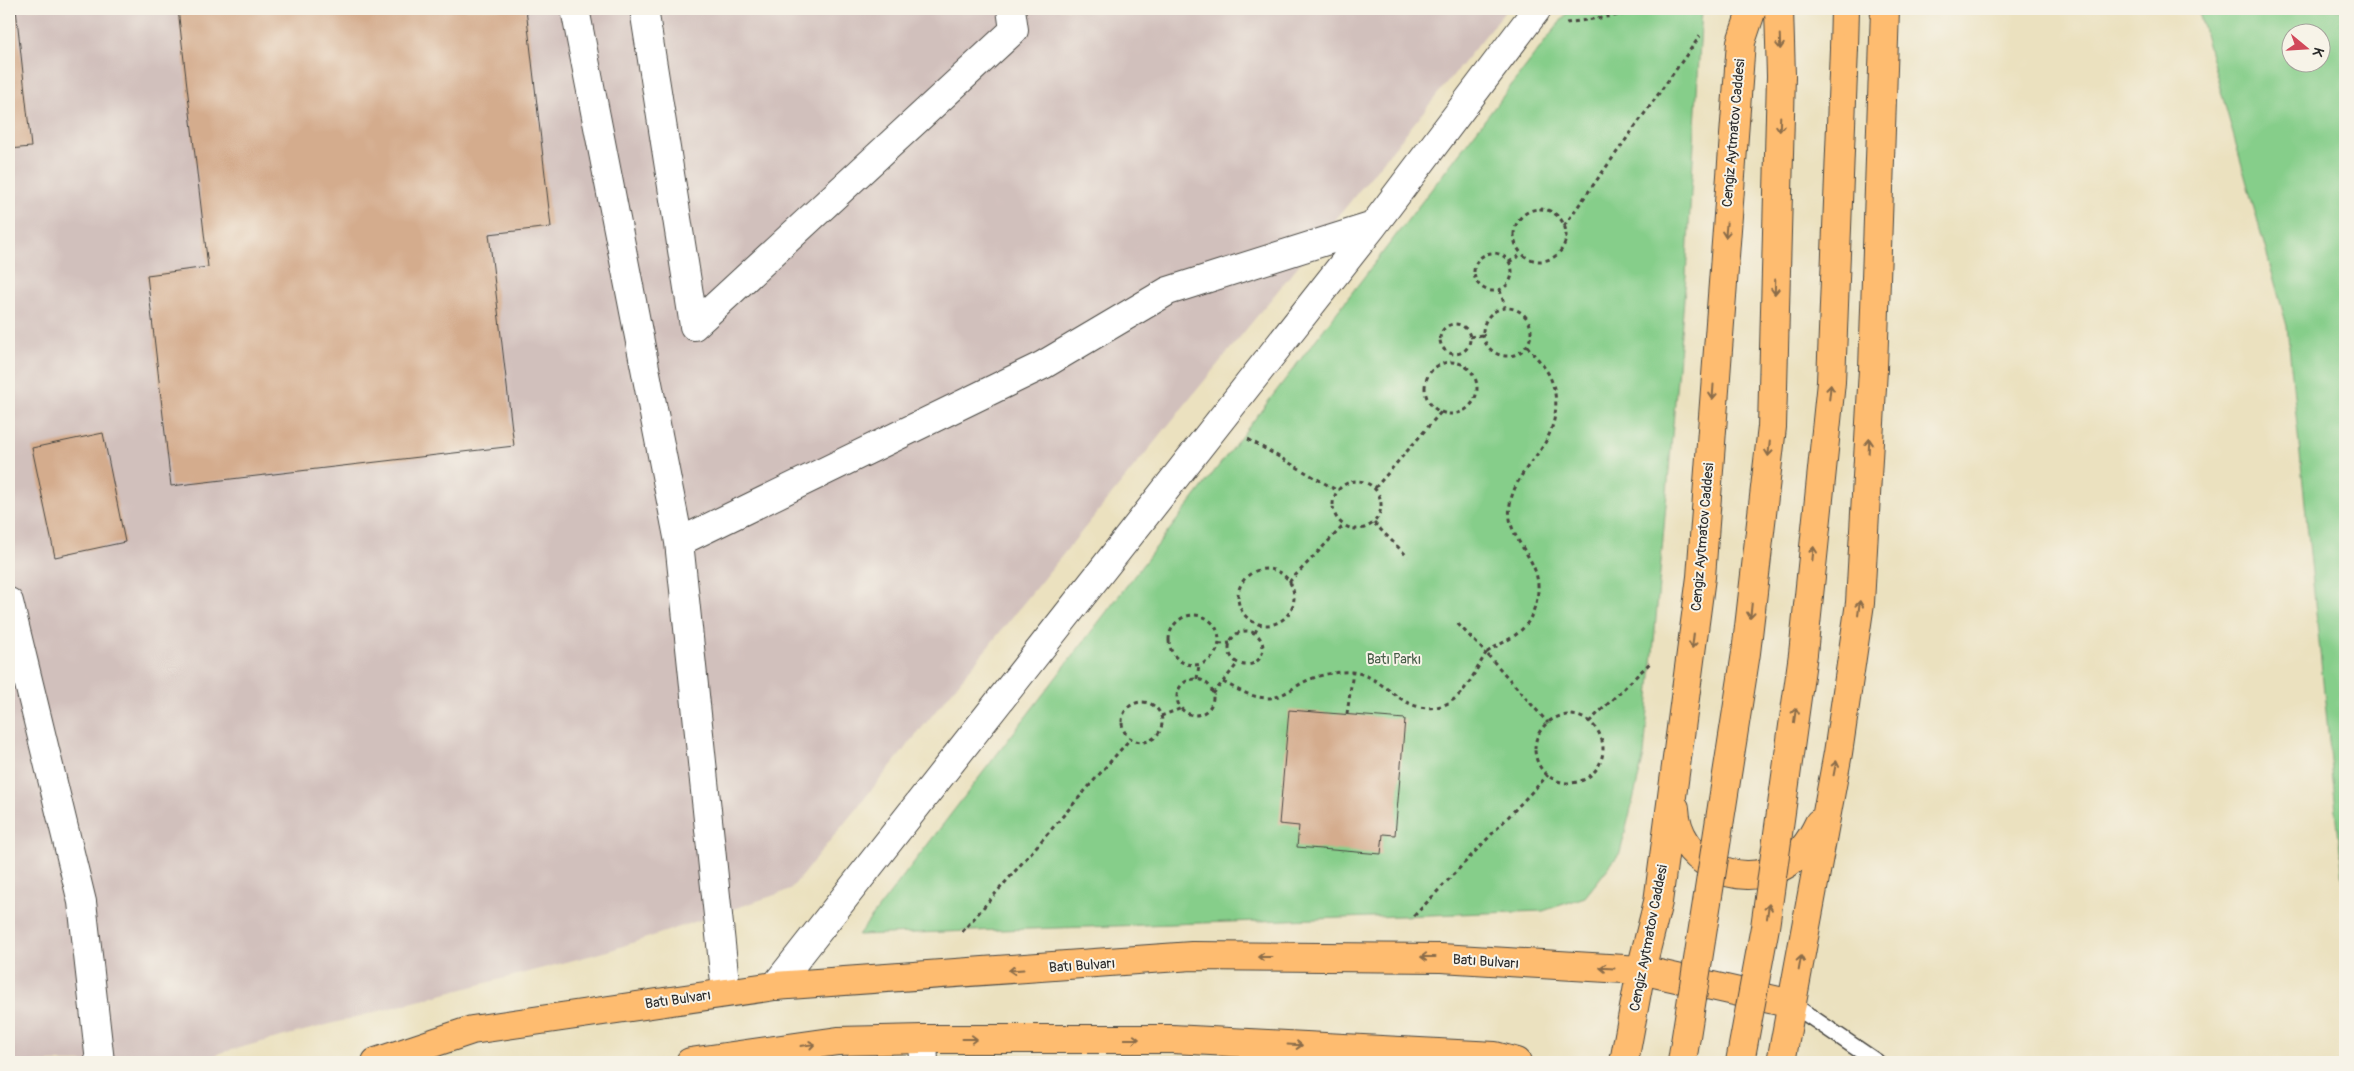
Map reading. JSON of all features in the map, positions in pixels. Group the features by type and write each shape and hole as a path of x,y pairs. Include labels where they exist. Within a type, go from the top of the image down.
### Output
{"main road":[{"name":"Cengiz Aytmatov Caddesi","path":"1624,1062 1641,970 1658,902 1701,577 1741,42 1752,9"},
{"path":"1682,1062 1746,653 1772,427 1781,76 1778,9"},
{"path":"1740,1062 1765,927 1802,664 1830,392 1845,9"},
{"path":"1781,1062 1838,753 1860,603 1873,369 1886,9"},
{"path":"1674,789 1675,815 1682,838 1698,858 1717,870 1739,876 1762,874 1783,866 1801,852 1813,835 1828,804"},
{"name":"Batı Bulvarı","path":"376,1062 472,1030 726,992 775,986 1192,956 1441,958 1641,970 1792,1004"},
{"path":"691,1062 838,1040 923,1050 1172,1039 1495,1056 1517,1062"}],"street":[{"path":"575,9 679,542 726,992"},
{"path":"644,9 694,326 1014,30 1011,9"},
{"path":"775,986 1373,226 1547,16"},
{"path":"679,542 1043,365 1168,290 1373,226"},
{"path":"9,602 82,902 100,1062"}],"lane":[{"path":"1792,1004 1877,1062"}],"path":[{"path":"1547,16 1660,9"},
{"path":"1564,226 1553,213 1545,210 1529,212 1522,217 1514,231 1517,247 1522,254 1538,261 1554,257 1564,243 1564,226 1700,36"},
{"path":"1495,253 1510,262 1512,276 1505,287 1500,290 1487,291 1482,288 1474,277 1475,264 1483,255 1495,253"},
{"path":"1510,262 1522,254"},
{"path":"1500,290 1505,307"},
{"path":"1505,307 1521,312 1526,317 1531,332 1527,346 1519,353 1504,357 1489,350 1482,335 1485,320 1490,314 1505,307"},
{"path":"1452,324 1462,325 1469,332 1470,337 1468,347 1455,354 1446,351 1440,343 1443,328 1452,324"},
{"path":"1470,337 1482,335"},
{"path":"1223,682 1252,696 1268,698 1282,694 1305,682 1330,673 1353,672 1378,681 1402,701 1415,706 1436,707 1451,700 1466,688 1486,653 1524,628 1533,612 1539,591 1537,572 1510,527 1511,501 1520,476 1551,432 1556,419 1553,386 1548,374 1527,346"},
{"path":"1455,354 1455,362"},
{"path":"1447,362 1463,365 1475,378 1476,395 1472,403 1458,413 1440,412 1428,401 1425,385 1432,370 1447,362"},
{"path":"1375,488 1440,412"},
{"path":"1242,435 1338,491"},
{"path":"1360,481 1375,488 1381,501 1381,509 1374,522 1361,529 1354,530 1344,525 1335,515 1333,507 1338,491 1344,485 1360,481"},
{"path":"1374,522 1408,557"},
{"path":"1289,582 1344,525"},
{"path":"1265,569 1282,575 1289,582 1294,599 1288,615 1272,625 1259,624 1247,618 1242,611 1239,593 1242,584 1248,576 1265,569"},
{"path":"1189,615 1205,617 1217,628 1219,644 1212,658 1199,666 1183,663 1172,653 1169,638 1175,623 1189,615"},
{"path":"1456,622 1548,723"},
{"path":"1255,633 1259,624"},
{"path":"1241,631 1255,633 1263,644 1262,655 1258,660 1249,665 1238,663 1230,654 1230,643 1236,634 1241,631"},
{"path":"1219,644 1230,643"},
{"path":"1590,722 1652,661"},
{"path":"1213,694 1208,684 1197,679 1191,679 1181,686 1177,697 1182,708 1191,714 1203,713 1211,706 1213,694 1238,663"},
{"path":"1197,679 1199,666"},
{"path":"1347,714 1353,672"},
{"path":"1138,703 1151,704 1161,716 1162,726 1155,738 1143,742 1130,739 1123,728 1122,721 1127,709 1138,703"},
{"path":"1161,716 1182,708"},
{"path":"1563,715 1575,715 1595,726 1601,737 1603,748 1601,760 1595,771 1587,778 1577,782 1562,782 1548,775 1540,767 1535,746 1538,736 1548,723 1563,715"},
{"path":"962,932 1130,739"},
{"path":"1414,916 1548,775"}],"shaded area":[{"path":"9,9 1507,9 790,890 608,951 220,1053 202,1062 9,1062"}],"green space":[{"name":"Batı Parkı","path":"1570,9 1702,9 1686,276 1644,755 1620,853 1585,897 1543,911 858,935"},
{"path":"2198,9 2345,9 2345,899 2287,326"}],"building":[{"path":"9,9 16,9 31,147 9,149"},
{"path":"178,9 526,9 551,227 489,234 514,446 171,486 147,275 208,267"},
{"path":"103,433 125,542 55,557 32,448"},
{"path":"1289,710 1405,719 1395,835 1383,834 1381,854 1297,847 1299,826 1279,824"}]}
